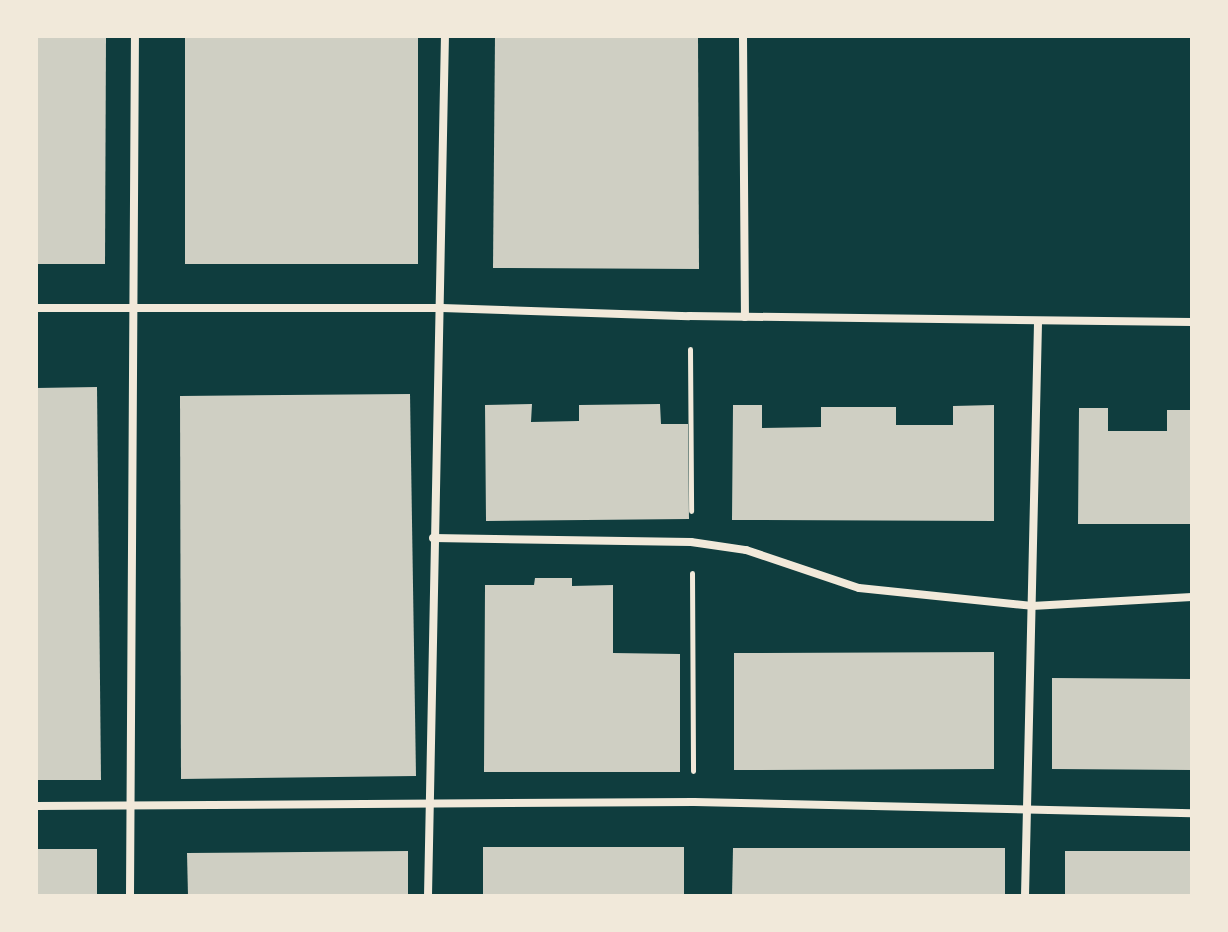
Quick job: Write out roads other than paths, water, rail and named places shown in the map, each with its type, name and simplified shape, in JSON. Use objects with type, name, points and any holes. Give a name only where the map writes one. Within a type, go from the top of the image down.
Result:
[{"type":"street","points":[[130,896],[136,308],[135,36]]},
{"type":"street","points":[[428,896],[426,804],[442,308],[445,36]]},
{"type":"street","points":[[743,36],[745,317]]},
{"type":"street","points":[[36,308],[442,308],[745,317],[1192,322]]},
{"type":"street","points":[[1025,896],[1038,322]]},
{"type":"street","points":[[433,538],[691,542],[746,550],[859,588],[1032,606],[1192,597]]},
{"type":"street","points":[[36,806],[130,803],[694,802],[1026,813],[1192,813]]}]
